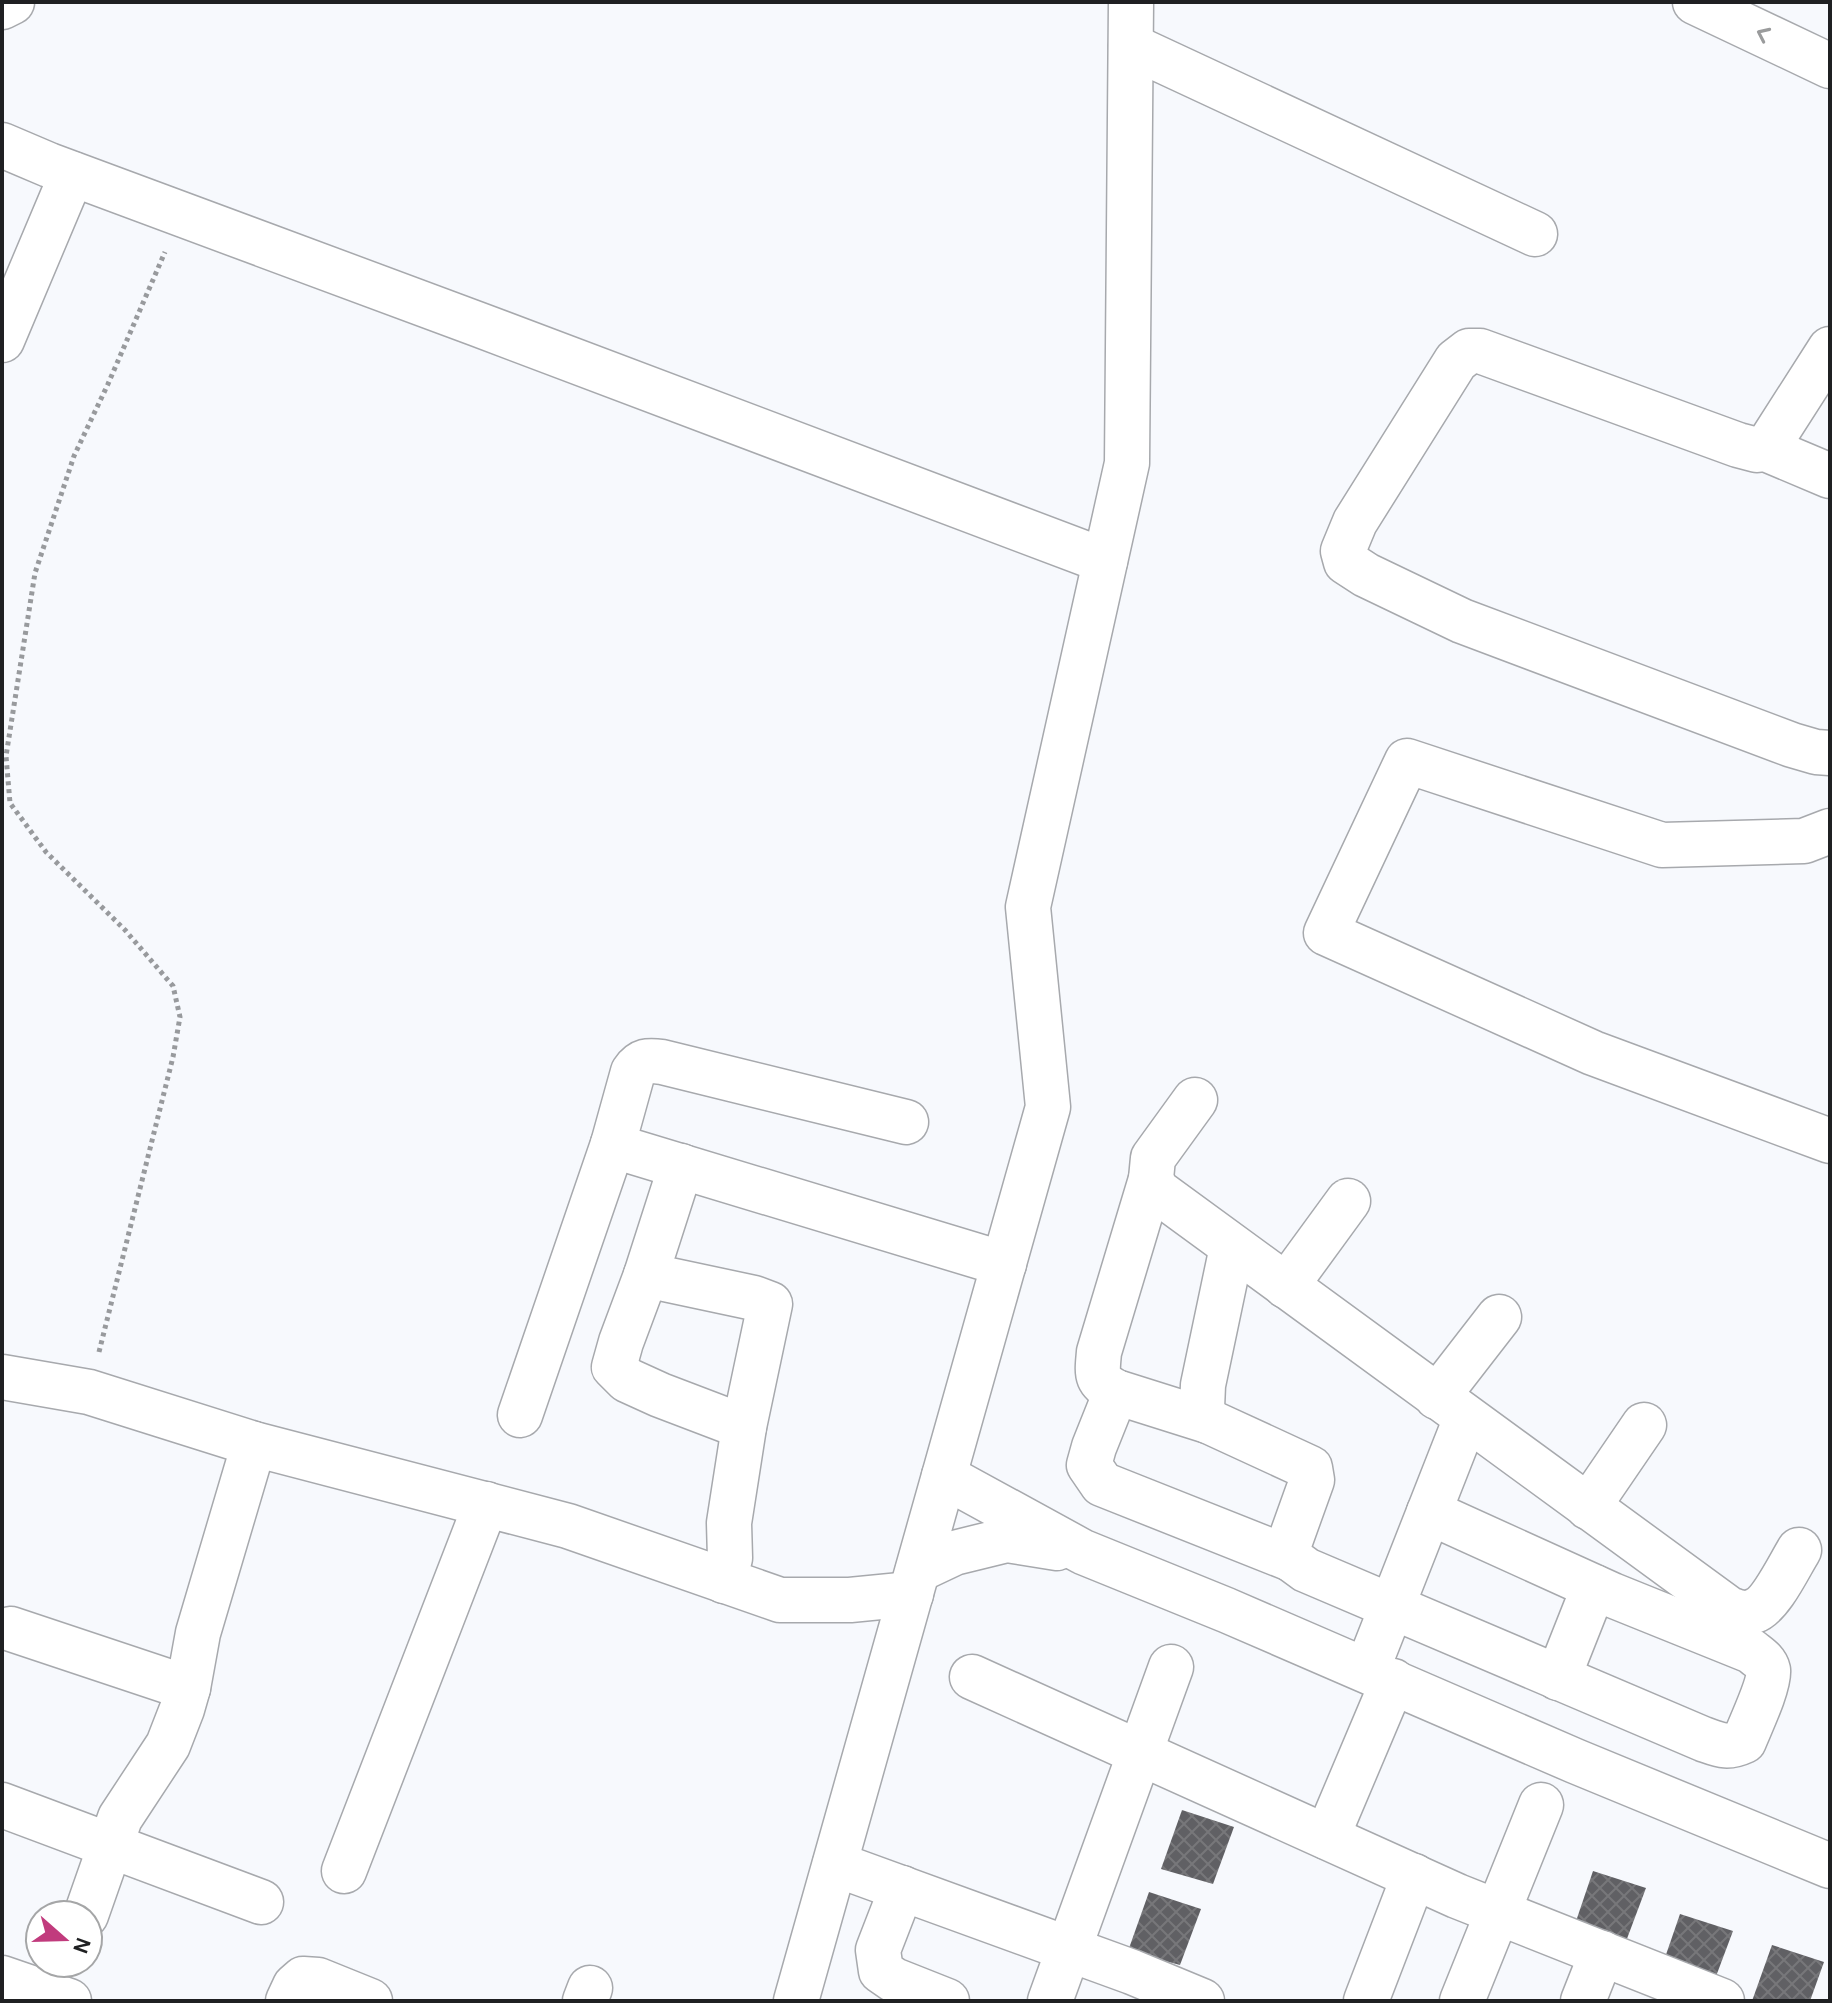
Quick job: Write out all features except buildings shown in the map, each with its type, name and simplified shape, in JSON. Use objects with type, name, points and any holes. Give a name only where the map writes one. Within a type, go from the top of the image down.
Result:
[{"type":"street","points":[[2,7],[12,2]]},
{"type":"street","points":[[796,2001],[1048,1107],[1028,907],[1127,463],[1131,2]]},
{"type":"street","points":[[1695,2],[1830,66]]},
{"type":"street","points":[[1131,46],[1535,234]]},
{"type":"street","points":[[2,145],[72,174],[1105,561]]},
{"type":"street","points":[[2,340],[72,174]]},
{"type":"street","points":[[1766,449],[1830,349]]},
{"type":"street","points":[[1830,476],[1766,449],[1738,445],[1480,351],[1469,351],[1456,361],[1355,522],[1343,551],[1346,562],[1366,575],[1462,621],[1792,745],[1830,753]]},
{"type":"street","points":[[1830,831],[1804,841],[1662,845],[1407,761],[1326,933],[1593,1053],[1830,1141]]},
{"type":"street","points":[[520,1415],[613,1144],[633,1072],[639,1064],[647,1060],[677,1066],[906,1122]]},
{"type":"street","points":[[1195,1100],[1153,1158],[1151,1179],[1099,1352],[1097,1372],[1103,1385],[1116,1392],[1208,1421],[1310,1468],[1312,1480],[1288,1547],[1291,1559]]},
{"type":"street","points":[[613,1144],[1004,1264]]},
{"type":"street","points":[[681,1166],[614,1367],[627,1380],[744,1427]]},
{"type":"street","points":[[1116,1392],[1089,1465],[1102,1484],[1291,1559],[1306,1570],[1703,1739],[1721,1746],[1733,1746],[1744,1741],[1767,1680],[1768,1668],[1743,1613],[1729,1609],[1232,1247],[1157,1191],[1151,1179]]},
{"type":"street","points":[[1286,1286],[1348,1201]]},
{"type":"street","points":[[1208,1421],[1202,1408],[1203,1385],[1232,1247]]},
{"type":"street","points":[[646,1275],[770,1304],[744,1427],[729,1523],[730,1558],[724,1581]]},
{"type":"street","points":[[1327,1837],[1380,1676],[1392,1606],[1429,1512],[1452,1408],[1499,1317]]},
{"type":"street","points":[[2,1377],[89,1392],[254,1444],[568,1526],[780,1600],[850,1600],[914,1582],[954,1553],[1007,1540],[1083,1552]]},
{"type":"street","points":[[1588,1507],[1644,1425]]},
{"type":"street","points":[[92,1899],[120,1818],[168,1745],[188,1688],[198,1633],[254,1444]]},
{"type":"street","points":[[944,1476],[1083,1552],[1830,1866]]},
{"type":"street","points":[[344,1871],[486,1504]]},
{"type":"street","points":[[1429,1512],[1594,1587],[1750,1629]]},
{"type":"street","points":[[1750,1629],[1799,1550]]},
{"type":"street","points":[[1558,1678],[1594,1587]]},
{"type":"street","points":[[11,1629],[188,1688]]},
{"type":"street","points":[[1050,2001],[1171,1667]]},
{"type":"street","points":[[972,1677],[1414,1876],[1722,2001]]},
{"type":"street","points":[[2,1805],[261,1902]]},
{"type":"street","points":[[1462,2001],[1541,1805]]},
{"type":"street","points":[[835,1864],[1132,1972],[1202,2001]]},
{"type":"street","points":[[1366,2001],[1414,1876]]},
{"type":"street","points":[[902,1888],[878,1950],[881,1971],[894,1980],[947,2001]]},
{"type":"street","points":[[1583,2001],[1602,1953]]},
{"type":"street","points":[[2,1978],[63,1990]]},
{"type":"street","points":[[288,2001],[295,1986],[303,1979],[318,1980],[370,2001]]},
{"type":"path","points":[[89,1392],[173,1057],[180,1017],[173,986],[125,930],[46,852],[10,803],[6,756],[35,573],[74,456],[182,214]]}]
